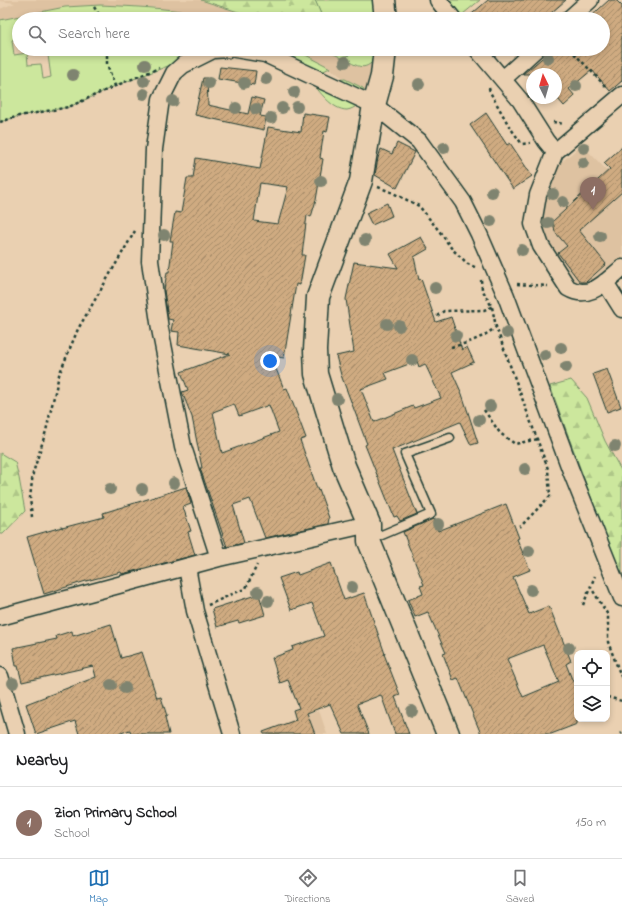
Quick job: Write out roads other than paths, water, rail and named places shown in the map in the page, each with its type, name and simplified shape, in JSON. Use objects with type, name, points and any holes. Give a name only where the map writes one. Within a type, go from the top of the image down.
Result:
[{"type":"street","points":[[384,0],[385,12]]},
{"type":"street","points":[[438,0],[447,12]]},
{"type":"street","points":[[577,12],[590,0]]},
{"type":"street","points":[[201,56],[183,65],[174,73],[161,99],[154,149],[150,261],[160,329],[183,447],[219,558]]},
{"type":"street","points":[[269,56],[374,104],[419,141],[463,202],[486,268],[506,296],[571,471],[622,598]]},
{"type":"street","points":[[384,56],[382,76],[374,104],[361,181],[318,297],[315,350],[316,374],[344,466],[448,734]]},
{"type":"street","points":[[483,56],[520,100],[551,147]]},
{"type":"street","points":[[503,79],[528,56]]},
{"type":"street","points":[[620,97],[551,147],[532,224],[541,246],[568,288],[575,292],[582,293],[595,289],[622,268]]},
{"type":"street","points":[[605,282],[622,309]]},
{"type":"street","points":[[0,617],[264,547],[369,532]]},
{"type":"street","points":[[187,567],[195,611],[232,734]]},
{"type":"street","points":[[0,676],[17,734]]},
{"type":"lane","points":[[369,532],[431,514],[405,454],[450,438]]},
{"type":"place","name":"Zion Primary School","points":[[593,210]]}]
